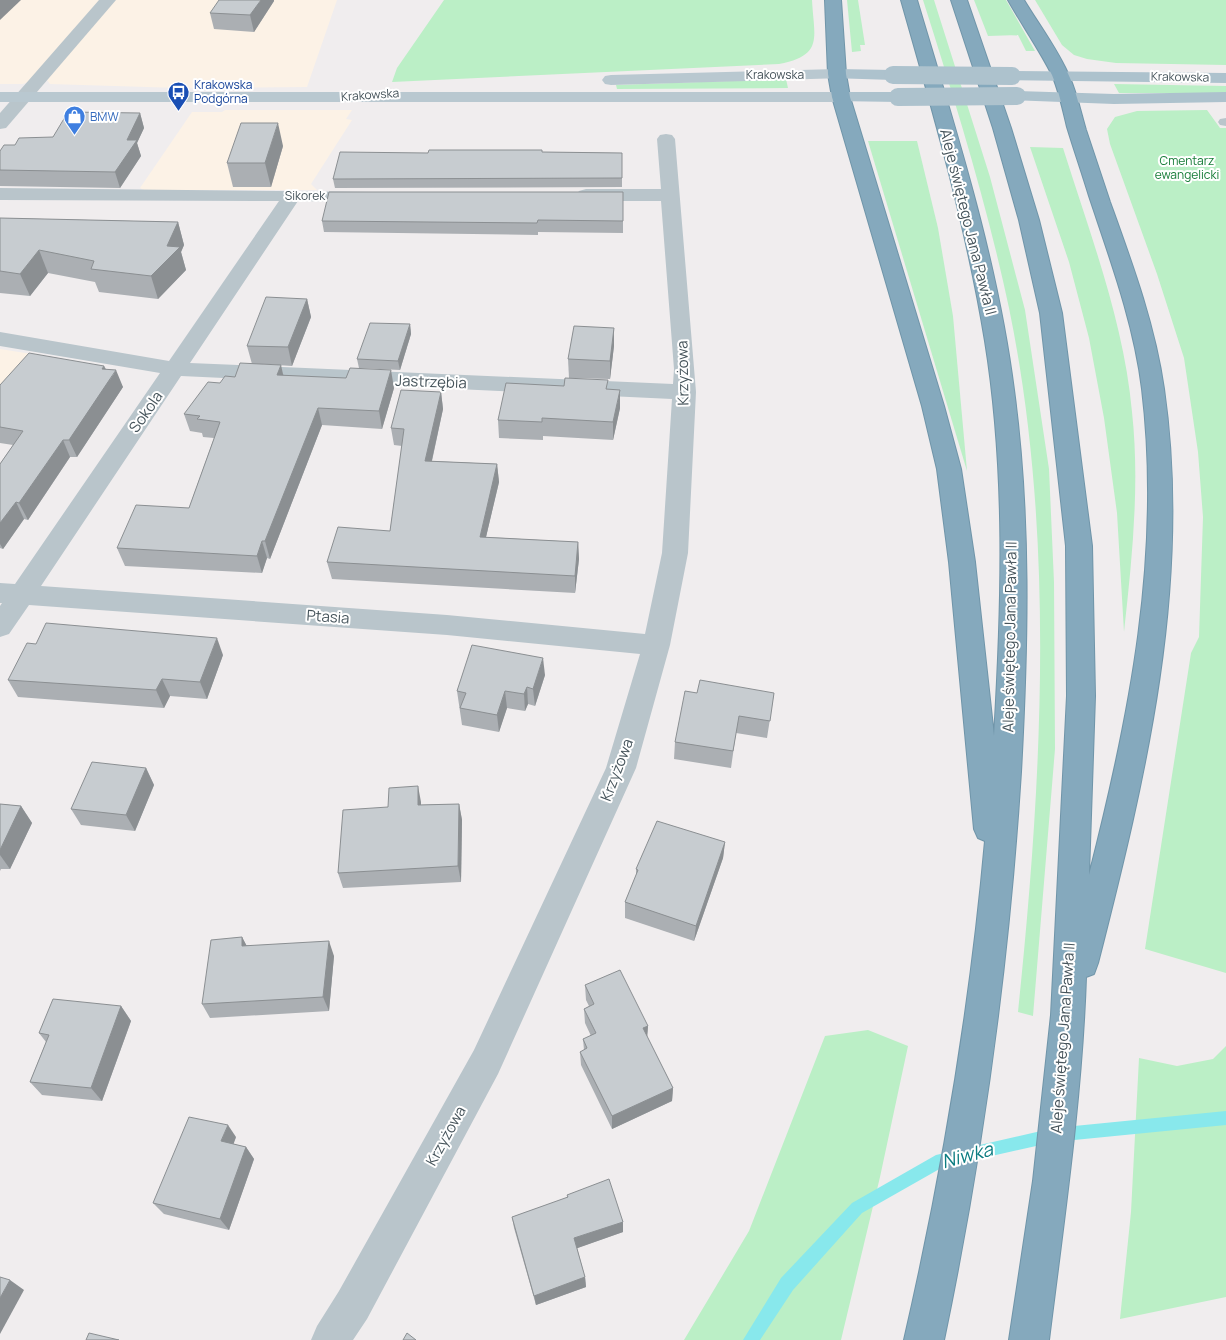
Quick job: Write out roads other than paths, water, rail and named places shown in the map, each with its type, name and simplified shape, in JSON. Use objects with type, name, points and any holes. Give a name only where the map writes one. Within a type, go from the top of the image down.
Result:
[{"type":"highway","points":[[833,0],[839,85],[933,406],[949,469],[962,562],[996,906]]},
{"type":"highway","name":"Aleje świętego Jana Pawła II","points":[[909,0],[974,229],[990,308],[1003,392],[1012,518],[1013,680],[996,906],[980,1037],[939,1277],[924,1340]]},
{"type":"highway","name":"Aleje świętego Jana Pawła II","points":[[959,0],[1002,128],[1029,220],[1051,313],[1079,546],[1082,696],[1068,1015],[1052,1181],[1029,1340]]},
{"type":"highway","points":[[1016,0],[1065,87],[1142,331],[1153,387],[1158,431],[1161,498],[1160,568],[1148,679],[1123,804],[1068,1015]]},
{"type":"main road","name":"Krakowska","points":[[0,97],[324,98],[839,85],[893,75],[1012,76],[1065,87],[1226,97]]},
{"type":"main road","name":"Krakowska","points":[[839,85],[898,97],[1017,96],[1065,87],[1226,78]]},
{"type":"street","points":[[0,124],[108,0]]},
{"type":"street","name":"Krzyżowa","points":[[331,1340],[353,1305],[486,1062],[621,768],[656,645],[675,552],[685,392],[685,369],[666,140]]},
{"type":"street","name":"Sikorek","points":[[0,194],[389,196]]},
{"type":"street","points":[[568,195],[671,195]]},
{"type":"street","name":"Sokola","points":[[0,627],[10,594],[176,369],[292,196]]},
{"type":"street","name":"Jastrzębia","points":[[0,338],[176,369],[685,392]]},
{"type":"street","name":"Ptasia","points":[[10,594],[447,625],[656,645]]},
{"type":"waterway","name":"Niwka","points":[[751,1340],[787,1284],[857,1208],[941,1160],[1054,1135],[1226,1118]]},
{"type":"place","name":"Krakowska Podgórna","points":[[178,111]]},
{"type":"place","name":"BMW","points":[[74,136]]},
{"type":"park label","name":"Cmentarz ewangelicki","points":[[1187,168]]}]
